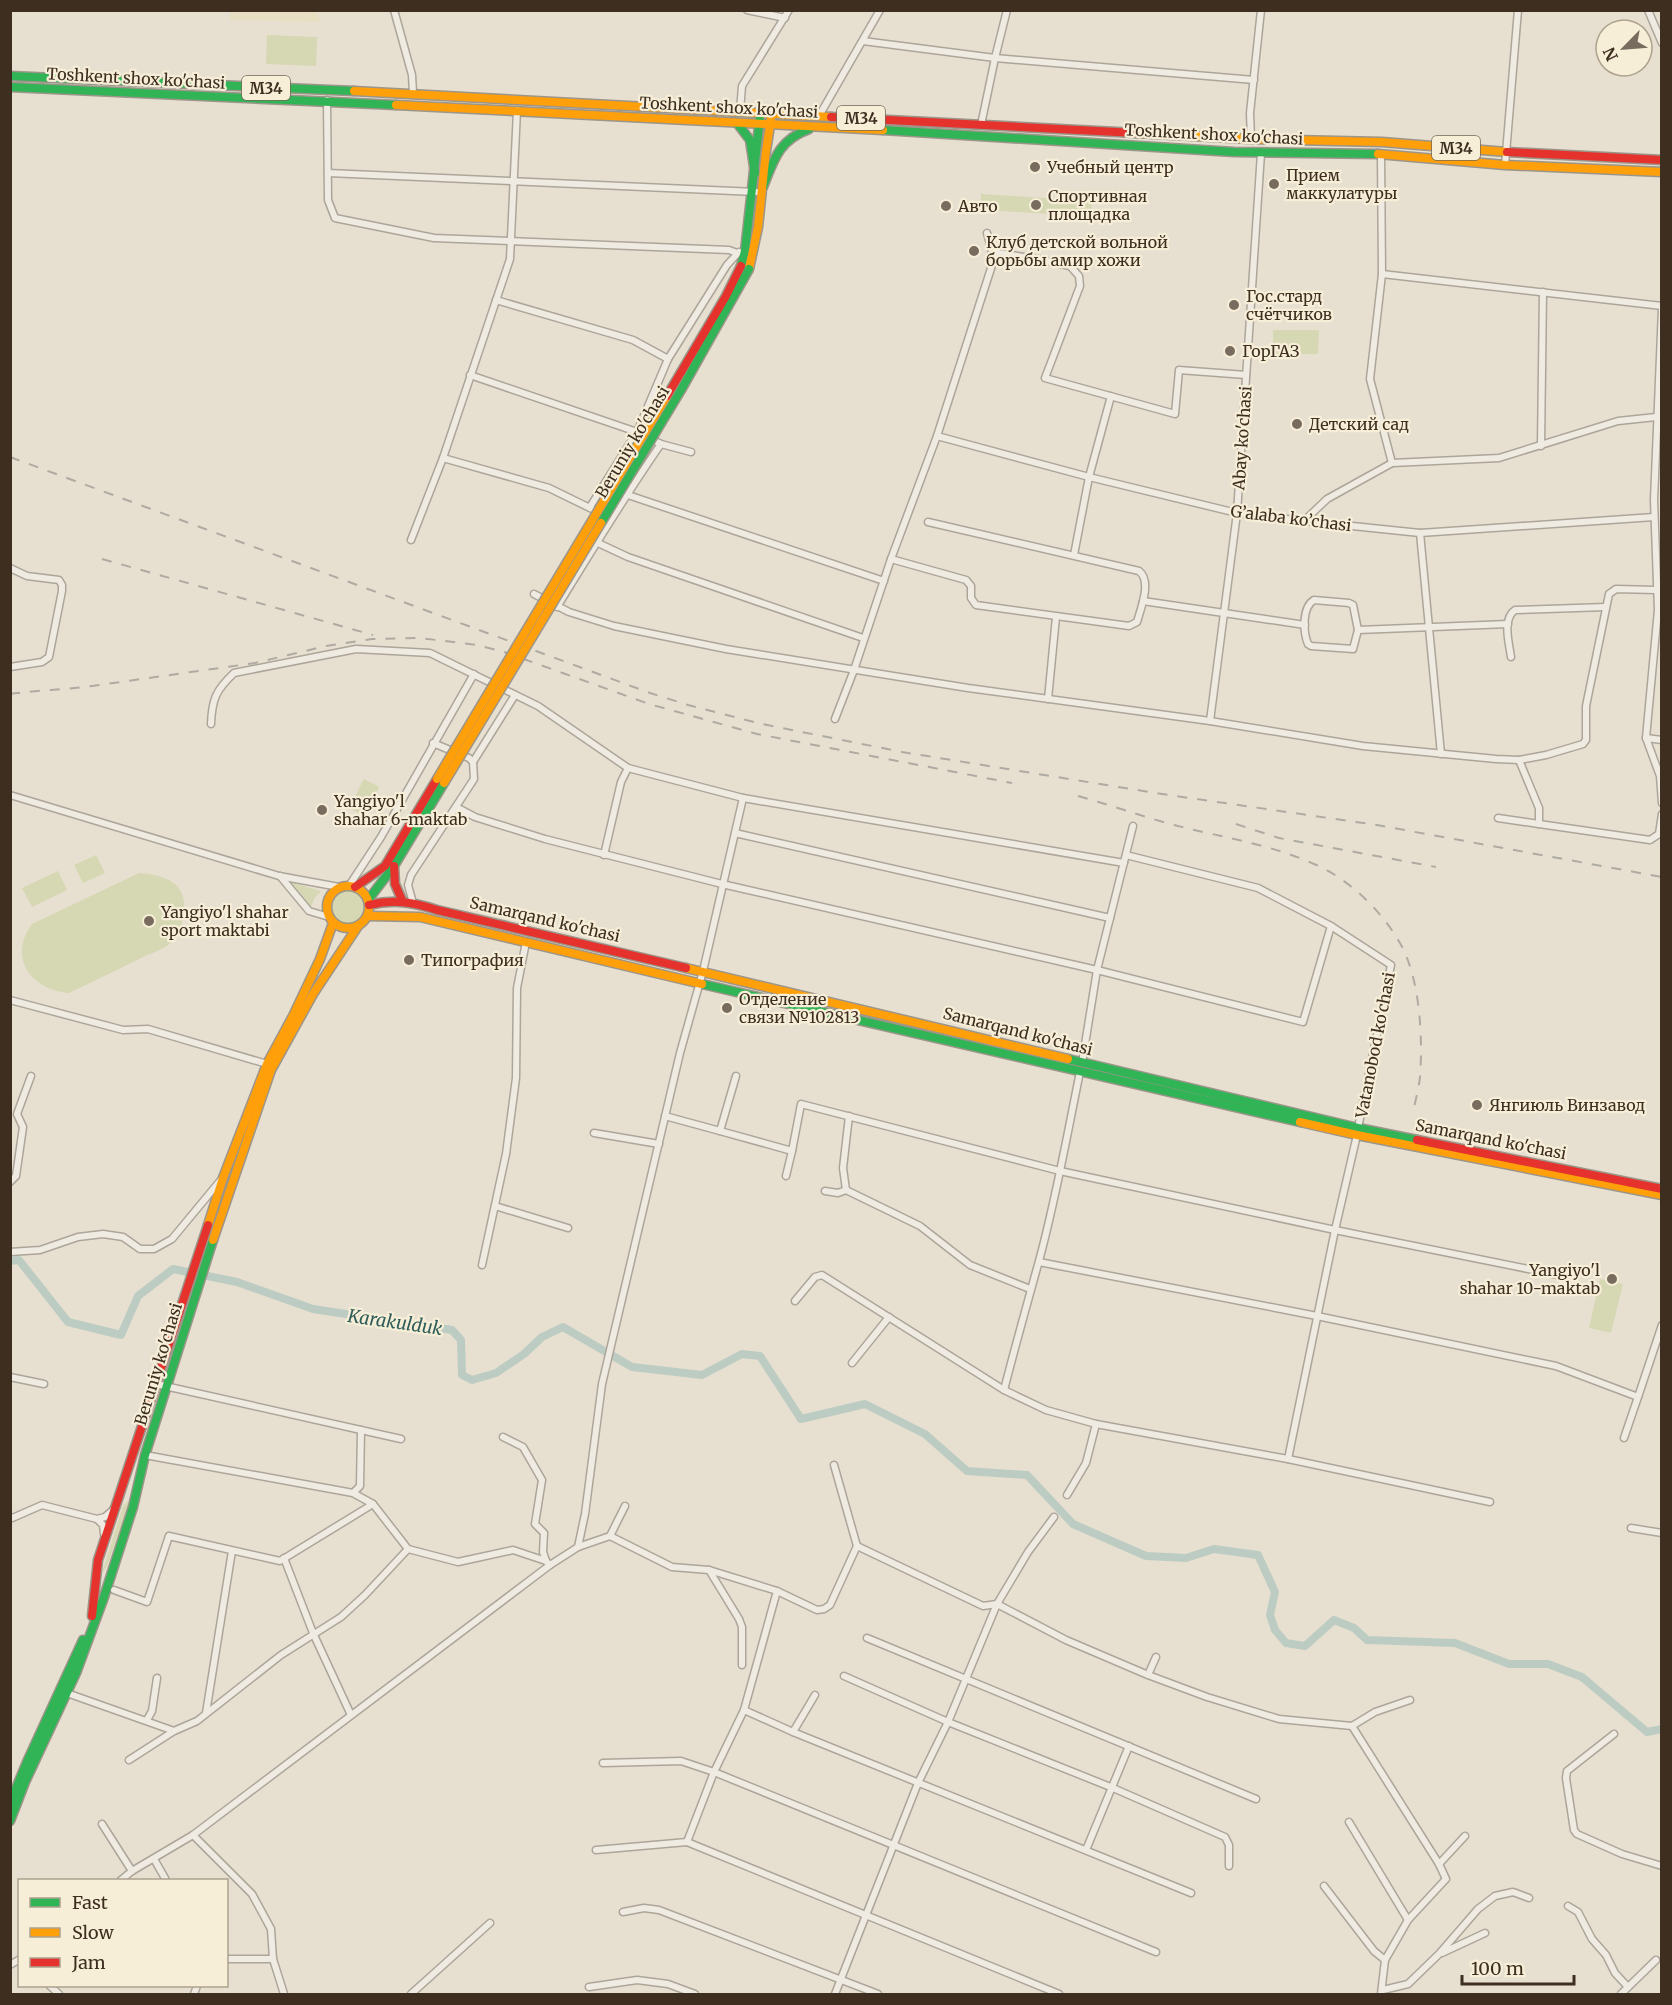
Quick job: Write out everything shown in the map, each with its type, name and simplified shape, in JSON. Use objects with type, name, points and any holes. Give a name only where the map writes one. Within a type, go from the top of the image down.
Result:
[{"type":"main road","name":"Toshkent shox ko'chasi","points":[[10,76],[413,93],[981,125]]},
{"type":"main road","name":"Toshkent shox ko'chasi","points":[[10,87],[517,110],[759,125],[945,133],[1251,153],[1381,154],[1505,165],[1662,172]]},
{"type":"main road","name":"Beruniy ko'chasi","points":[[369,903],[394,866],[441,781],[745,267],[760,113]]},
{"type":"main road","name":"Beruniy ko'chasi","points":[[746,252],[763,190],[765,155],[772,114]]},
{"type":"main road","points":[[737,123],[744,129],[750,141],[754,173]]},
{"type":"main road","points":[[945,133],[947,123]]},
{"type":"main road","name":"M34","points":[[981,125],[1251,139]]},
{"type":"main road","points":[[763,190],[772,161],[783,144],[794,135],[814,127]]},
{"type":"main road","name":"Toshkent shox ko'chasi","points":[[1251,139],[1382,142],[1506,152],[1662,160]]},
{"type":"main road","points":[[1251,139],[1251,153]]},
{"type":"main road","points":[[1261,153],[1263,140]]},
{"type":"main road","name":"Beruniy ko'chasi","points":[[10,1803],[18,1780],[64,1692],[94,1609],[96,1573],[105,1536],[156,1384],[190,1295],[267,1064],[320,959],[331,920],[327,903],[329,897],[339,887],[352,886],[385,866],[441,781]]},
{"type":"main road","points":[[394,866],[394,884],[402,900]]},
{"type":"main road","points":[[352,886],[361,890],[369,903],[368,916]]},
{"type":"main road","name":"Samarqand ko'chasi","points":[[369,903],[402,900],[921,1023],[1081,1068]]},
{"type":"main road","name":"Beruniy ko'chasi","points":[[228,1180],[272,1070],[313,994],[358,926],[368,916]]},
{"type":"main road","name":"Samarqand ko'chasi","points":[[368,916],[420,917],[917,1035],[1081,1068],[1358,1132],[1662,1195]]},
{"type":"main road","points":[[331,920],[345,928],[358,926]]},
{"type":"main road","name":"Samarqand ko'chasi","points":[[1358,1132],[1662,1189]]},
{"type":"main road","name":"Beruniy ko'chasi","points":[[10,1821],[104,1597],[133,1507],[145,1455],[166,1387],[190,1295]]},
{"type":"main road","points":[[117,1500],[123,1495],[128,1495],[133,1507]]},
{"type":"main road","points":[[96,1573],[101,1584],[109,1581]]},
{"type":"street","points":[[394,10],[412,75],[413,93]]},
{"type":"street","points":[[747,10],[785,18]]},
{"type":"street","points":[[740,111],[742,86],[789,10]]},
{"type":"street","points":[[819,116],[880,10]]},
{"type":"street","points":[[981,125],[1007,10]]},
{"type":"street","points":[[1251,139],[1250,113],[1261,10]]},
{"type":"street","points":[[1505,165],[1518,10]]},
{"type":"street","points":[[1648,10],[1662,43]]},
{"type":"street","points":[[863,41],[995,58],[1254,80]]},
{"type":"street","points":[[327,100],[328,200],[335,218],[434,238],[746,252]]},
{"type":"street","points":[[411,540],[442,458],[510,259],[517,110]]},
{"type":"street","name":"Abay ko'chasi","points":[[1210,721],[1237,513],[1261,153]]},
{"type":"street","points":[[1381,154],[1382,274],[1370,379],[1392,463]]},
{"type":"street","points":[[328,173],[752,192],[763,190]]},
{"type":"street","points":[[835,718],[937,436],[994,259],[987,233]]},
{"type":"street","points":[[590,507],[637,432],[668,359],[728,265],[746,252]]},
{"type":"street","points":[[992,252],[1070,266],[1079,276],[1080,286],[1045,378],[1175,414],[1179,370],[1246,375]]},
{"type":"street","points":[[1382,274],[1662,308],[1656,417],[1658,426],[1654,518],[1656,590],[1660,610],[1646,738],[1660,776],[1662,803]]},
{"type":"street","points":[[1541,446],[1543,292]]},
{"type":"street","points":[[496,300],[633,340],[668,359]]},
{"type":"street","points":[[470,375],[637,432],[661,444],[691,452]]},
{"type":"street","points":[[1074,555],[1089,477],[1111,396]]},
{"type":"street","points":[[1304,520],[1327,499],[1392,463],[1499,458],[1618,422],[1656,417]]},
{"type":"street","name":"G’alaba ko’chasi","points":[[937,436],[1089,477],[1237,513],[1420,533],[1654,518]]},
{"type":"street","points":[[557,607],[598,543],[625,494],[661,444]]},
{"type":"street","points":[[442,458],[549,488],[610,519]]},
{"type":"street","points":[[625,494],[884,581]]},
{"type":"street","points":[[891,559],[966,580],[971,586],[971,598],[976,605],[1129,626],[1137,622],[1143,601],[1145,579],[1139,571],[928,522]]},
{"type":"street","points":[[1420,533],[1441,754]]},
{"type":"street","points":[[598,543],[628,557],[863,638]]},
{"type":"street","points":[[10,568],[27,576],[58,580],[62,585],[49,657],[42,662],[10,667]]},
{"type":"street","points":[[534,594],[557,607],[614,626],[726,649],[1363,746],[1519,760],[1583,744],[1586,740],[1586,706],[1609,594],[1616,589],[1656,590]]},
{"type":"street","points":[[1314,600],[1349,603],[1355,609],[1358,630],[1353,649],[1311,646],[1306,638],[1307,607],[1314,600]]},
{"type":"street","points":[[1143,601],[1305,625]]},
{"type":"street","points":[[1511,657],[1508,624],[1510,615],[1515,610],[1606,607]]},
{"type":"street","points":[[1048,699],[1056,617]]},
{"type":"street","points":[[1358,630],[1508,624]]},
{"type":"street","name":"Vatanobod ko'chasi","points":[[211,724],[212,709],[220,687],[234,673],[356,649],[430,653],[538,706],[628,768],[743,798],[1125,859],[1258,888],[1331,926],[1391,965],[1288,1460]]},
{"type":"street","points":[[352,886],[474,674]]},
{"type":"street","points":[[413,903],[408,885],[411,875],[474,779],[473,762],[515,695]]},
{"type":"street","points":[[1646,738],[1662,740]]},
{"type":"street","points":[[433,743],[469,758],[473,762]]},
{"type":"street","points":[[1519,760],[1539,808],[1539,824]]},
{"type":"street","points":[[604,855],[621,782],[628,768]]},
{"type":"street","points":[[10,795],[279,876],[339,887]]},
{"type":"street","points":[[578,1547],[585,1514],[602,1384],[743,798]]},
{"type":"street","points":[[456,807],[475,817],[545,840],[604,855],[1097,970],[1303,1022],[1331,926]]},
{"type":"street","points":[[1498,818],[1650,840],[1660,835],[1662,814]]},
{"type":"street","points":[[1004,1390],[1039,1262],[1060,1171],[1081,1068],[1097,970],[1133,826]]},
{"type":"street","points":[[735,833],[1110,918]]},
{"type":"street","points":[[279,876],[309,911],[331,920]]},
{"type":"street","points":[[482,1265],[506,1154],[516,1078],[518,988],[526,942]]},
{"type":"street","points":[[10,1000],[123,1030],[148,1029],[267,1064]]},
{"type":"street","points":[[10,1182],[16,1176],[23,1128],[14,1113],[31,1076]]},
{"type":"street","points":[[720,1131],[736,1076]]},
{"type":"street","points":[[786,1176],[801,1104],[1060,1171],[1558,1275]]},
{"type":"street","points":[[665,1116],[792,1151]]},
{"type":"street","points":[[846,1190],[843,1168],[849,1116]]},
{"type":"street","points":[[594,1133],[658,1144]]},
{"type":"street","points":[[10,1252],[40,1251],[78,1237],[103,1234],[123,1237],[141,1249],[154,1249],[172,1239],[228,1180]]},
{"type":"street","points":[[825,1191],[838,1193],[846,1190],[920,1227],[970,1266],[1030,1289]]},
{"type":"street","points":[[495,1206],[568,1228]]},
{"type":"street","points":[[1039,1262],[1317,1316],[1556,1366],[1638,1397]]},
{"type":"street","points":[[795,1301],[815,1277],[822,1275],[1004,1390],[1046,1410],[1096,1424],[1288,1460],[1490,1502]]},
{"type":"street","points":[[852,1363],[889,1317]]},
{"type":"street","points":[[1624,1438],[1662,1325]]},
{"type":"street","points":[[10,1377],[44,1384]]},
{"type":"street","points":[[156,1384],[401,1439]]},
{"type":"street","points":[[1067,1495],[1086,1463],[1096,1424]]},
{"type":"street","points":[[353,1493],[360,1486],[361,1430]]},
{"type":"street","points":[[503,1437],[523,1447],[542,1480],[535,1524],[544,1533],[543,1552],[548,1563]]},
{"type":"street","points":[[145,1455],[353,1493],[372,1504],[408,1549],[458,1562],[513,1550],[548,1563]]},
{"type":"street","points":[[610,1536],[672,1567],[709,1570],[777,1591],[817,1610],[824,1609],[830,1605],[857,1546],[834,1465]]},
{"type":"street","points":[[109,1581],[114,1590],[147,1602],[169,1536],[280,1561],[372,1504]]},
{"type":"street","points":[[10,1519],[42,1505],[96,1519],[103,1525],[105,1536]]},
{"type":"street","points":[[122,1879],[193,1835],[548,1563],[578,1547],[610,1536],[625,1506]]},
{"type":"street","points":[[96,1519],[114,1509]]},
{"type":"street","points":[[835,1995],[918,1783],[948,1722],[997,1604],[1028,1552],[1054,1517]]},
{"type":"street","points":[[1631,1527],[1662,1533]]},
{"type":"street","points":[[857,1546],[983,1606],[997,1604],[1066,1640],[1148,1675],[1207,1697],[1279,1719],[1352,1726],[1375,1712],[1410,1700]]},
{"type":"street","points":[[129,1760],[174,1731],[197,1721],[281,1655],[341,1617],[408,1549]]},
{"type":"street","points":[[206,1714],[232,1551]]},
{"type":"street","points":[[284,1558],[313,1633],[351,1715]]},
{"type":"street","points":[[709,1570],[742,1627],[742,1665]]},
{"type":"street","points":[[104,1597],[114,1590]]},
{"type":"street","points":[[687,1842],[714,1772],[744,1710],[777,1591]]},
{"type":"street","points":[[867,1638],[1256,1799]]},
{"type":"street","points":[[1148,1675],[1156,1657]]},
{"type":"street","points":[[844,1676],[948,1722],[1113,1788],[1225,1837],[1230,1845],[1229,1866]]},
{"type":"street","points":[[147,1720],[152,1711],[157,1678]]},
{"type":"street","points":[[64,1692],[174,1731]]},
{"type":"street","points":[[793,1732],[815,1695]]},
{"type":"street","points":[[744,1710],[1191,1893]]},
{"type":"street","points":[[1352,1726],[1439,1864],[1446,1879],[1444,1884],[1408,1920],[1385,1960],[1382,1992],[1408,1984],[1439,1954],[1478,1909],[1495,1896],[1514,1892],[1529,1898]]},
{"type":"street","points":[[1614,1734],[1567,1771],[1566,1778],[1574,1830],[1577,1834],[1622,1854],[1662,1866]]},
{"type":"street","points":[[1086,1850],[1129,1746]]},
{"type":"street","points":[[603,1763],[681,1761],[714,1772],[1156,1952]]},
{"type":"street","points":[[1349,1822],[1408,1920]]},
{"type":"street","points":[[102,1824],[132,1871]]},
{"type":"street","points":[[193,1835],[252,1894],[271,1929],[273,1959],[284,1995]]},
{"type":"street","points":[[1439,1864],[1465,1836]]},
{"type":"street","points":[[596,1850],[687,1842],[1059,1995]]},
{"type":"street","points":[[154,1859],[165,1879]]},
{"type":"street","points":[[1324,1886],[1374,1952],[1385,1960]]},
{"type":"street","points":[[1568,1906],[1578,1912],[1592,1939],[1606,1955],[1615,1973],[1628,1987]]},
{"type":"street","points":[[623,1912],[644,1908],[659,1910],[878,1995]]},
{"type":"street","points":[[411,1995],[490,1923]]},
{"type":"street","points":[[1439,1954],[1485,1933]]},
{"type":"street","points":[[228,1959],[273,1959]]},
{"type":"street","points":[[1621,1995],[1656,1960]]},
{"type":"street","points":[[589,1987],[637,1980],[668,1984],[695,1995]]},
{"type":"shaded area","points":[[316,10],[320,22],[230,20],[230,11]]},
{"type":"green space","points":[[267,35],[317,37],[316,66],[266,64]]},
{"type":"green space","name":"Спортивная площадка","points":[[981,194],[1092,201],[1091,216],[980,210]]},
{"type":"green space","points":[[1273,330],[1319,330],[1318,354],[1273,354]]},
{"type":"green space","points":[[364,779],[379,787],[364,816],[349,808]]},
{"type":"green space","points":[[96,855],[105,873],[83,883],[74,865]]},
{"type":"green space","points":[[58,871],[67,890],[32,907],[22,888]]},
{"type":"green space","points":[[139,873],[158,876],[170,881],[182,894],[184,914],[173,940],[161,949],[69,993],[56,991],[34,979],[23,960],[22,949],[32,924]]},
{"type":"green space","points":[[290,882],[321,891],[311,907]]},
{"type":"green space","points":[[348,891],[360,896],[365,908],[360,920],[348,925],[336,920],[331,908],[336,896]]},
{"type":"green space","points":[[1600,1279],[1623,1284],[1611,1333],[1589,1328]]},
{"type":"green space","points":[[128,1501],[128,1507],[107,1566],[102,1573],[123,1506]]},
{"type":"waterway","name":"Karakulduk","points":[[10,1261],[19,1260],[68,1322],[121,1335],[138,1296],[173,1269],[237,1282],[313,1309],[452,1330],[461,1340],[462,1375],[472,1380],[496,1373],[524,1354],[542,1337],[563,1327],[632,1367],[702,1375],[742,1354],[760,1356],[801,1419],[865,1404],[925,1434],[967,1471],[1027,1475],[1073,1524],[1146,1556],[1186,1558],[1214,1549],[1258,1555],[1275,1592],[1270,1615],[1275,1630],[1286,1643],[1305,1646],[1334,1620],[1354,1628],[1367,1640],[1455,1643],[1509,1664],[1548,1664],[1582,1677],[1647,1732],[1662,1729]]},
{"type":"railway","points":[[10,457],[650,693],[762,724],[902,752],[1162,794],[1377,825],[1662,877]]},
{"type":"railway","points":[[102,559],[373,635]]},
{"type":"railway","points":[[10,694],[82,687],[255,663],[326,646],[372,639],[420,638],[477,645],[504,652],[649,704],[757,734],[1012,783]]},
{"type":"railway","points":[[1078,796],[1174,825],[1262,846],[1297,857],[1340,878],[1374,907],[1400,943],[1407,957],[1416,990],[1421,1044],[1420,1077],[1414,1108]]},
{"type":"railway","points":[[1236,824],[1279,838],[1436,867]]},
{"type":"traffic: fast","points":[[10,76],[354,91]]},
{"type":"traffic: fast","points":[[10,87],[396,105]]},
{"type":"traffic: fast","points":[[741,266],[745,251],[760,117]]},
{"type":"traffic: fast","points":[[737,123],[750,140],[755,173]]},
{"type":"traffic: fast","points":[[763,187],[774,159],[784,145],[809,129]]},
{"type":"traffic: fast","points":[[883,130],[1234,152],[1378,154]]},
{"type":"traffic: fast","points":[[601,523],[681,390],[749,269]]},
{"type":"traffic: fast","points":[[368,900],[394,866],[444,783]]},
{"type":"traffic: fast","points":[[702,984],[1300,1122]]},
{"type":"traffic: fast","points":[[1068,1059],[1417,1140]]},
{"type":"traffic: fast","points":[[10,1821],[25,1782],[76,1673],[104,1597],[133,1507],[145,1455],[213,1240]]},
{"type":"traffic: fast","points":[[10,1803],[83,1640]]},
{"type":"traffic: slow","points":[[354,91],[831,117]]},
{"type":"traffic: slow","points":[[396,105],[883,130]]},
{"type":"traffic: slow","points":[[749,269],[758,227],[771,119]]},
{"type":"traffic: slow","points":[[1136,133],[1382,142],[1507,152]]},
{"type":"traffic: slow","points":[[1378,154],[1505,165],[1662,172]]},
{"type":"traffic: slow","points":[[437,779],[667,396]]},
{"type":"traffic: slow","points":[[444,783],[601,523]]},
{"type":"traffic: slow","points":[[348,886],[356,887],[363,892],[368,899],[369,907],[368,915],[363,922],[356,927],[348,928],[340,927],[333,922],[328,915],[327,907],[328,899],[333,892],[340,887],[348,886]]},
{"type":"traffic: slow","points":[[368,916],[420,917],[702,984]]},
{"type":"traffic: slow","points":[[208,1225],[223,1178],[267,1064],[320,959],[333,923]]},
{"type":"traffic: slow","points":[[213,1240],[271,1070],[313,994],[358,926]]},
{"type":"traffic: slow","points":[[686,968],[1068,1059]]},
{"type":"traffic: slow","points":[[1300,1122],[1662,1195]]},
{"type":"traffic: jam","points":[[831,117],[1136,133]]},
{"type":"traffic: jam","points":[[1507,152],[1662,160]]},
{"type":"traffic: jam","points":[[667,396],[726,296],[741,266]]},
{"type":"traffic: jam","points":[[355,887],[385,866],[437,779]]},
{"type":"traffic: jam","points":[[394,866],[395,884],[402,900]]},
{"type":"traffic: jam","points":[[369,905],[387,902],[412,903],[686,968]]},
{"type":"traffic: jam","points":[[1417,1140],[1662,1189]]},
{"type":"traffic: jam","points":[[92,1616],[98,1560],[208,1225]]},
{"type":"place","name":"Учебный центр","points":[[1035,167]]},
{"type":"place","name":"Прием маккулатуры","points":[[1274,184]]},
{"type":"place","name":"Спортивная площадка","points":[[1036,205]]},
{"type":"place","name":"Авто","points":[[946,206]]},
{"type":"place","name":"Клуб детской вольной борьбы амир хожи","points":[[974,251]]},
{"type":"place","name":"Гос.стард счётчиков","points":[[1234,305]]},
{"type":"place","name":"ГорГАЗ","points":[[1230,351]]},
{"type":"place","name":"Детский сад","points":[[1297,424]]},
{"type":"place","name":"Yangiyo'l shahar 6-maktab","points":[[322,810]]},
{"type":"place","name":"Yangiyo'l shahar sport maktabi","points":[[149,921]]},
{"type":"place","name":"Типография","points":[[409,960]]},
{"type":"place","name":"Отделение связи №102813","points":[[727,1008]]},
{"type":"place","name":"Янгиюль Винзавод","points":[[1477,1105]]},
{"type":"place","name":"Yangiyo'l shahar 10-maktab","points":[[1612,1279]]}]
